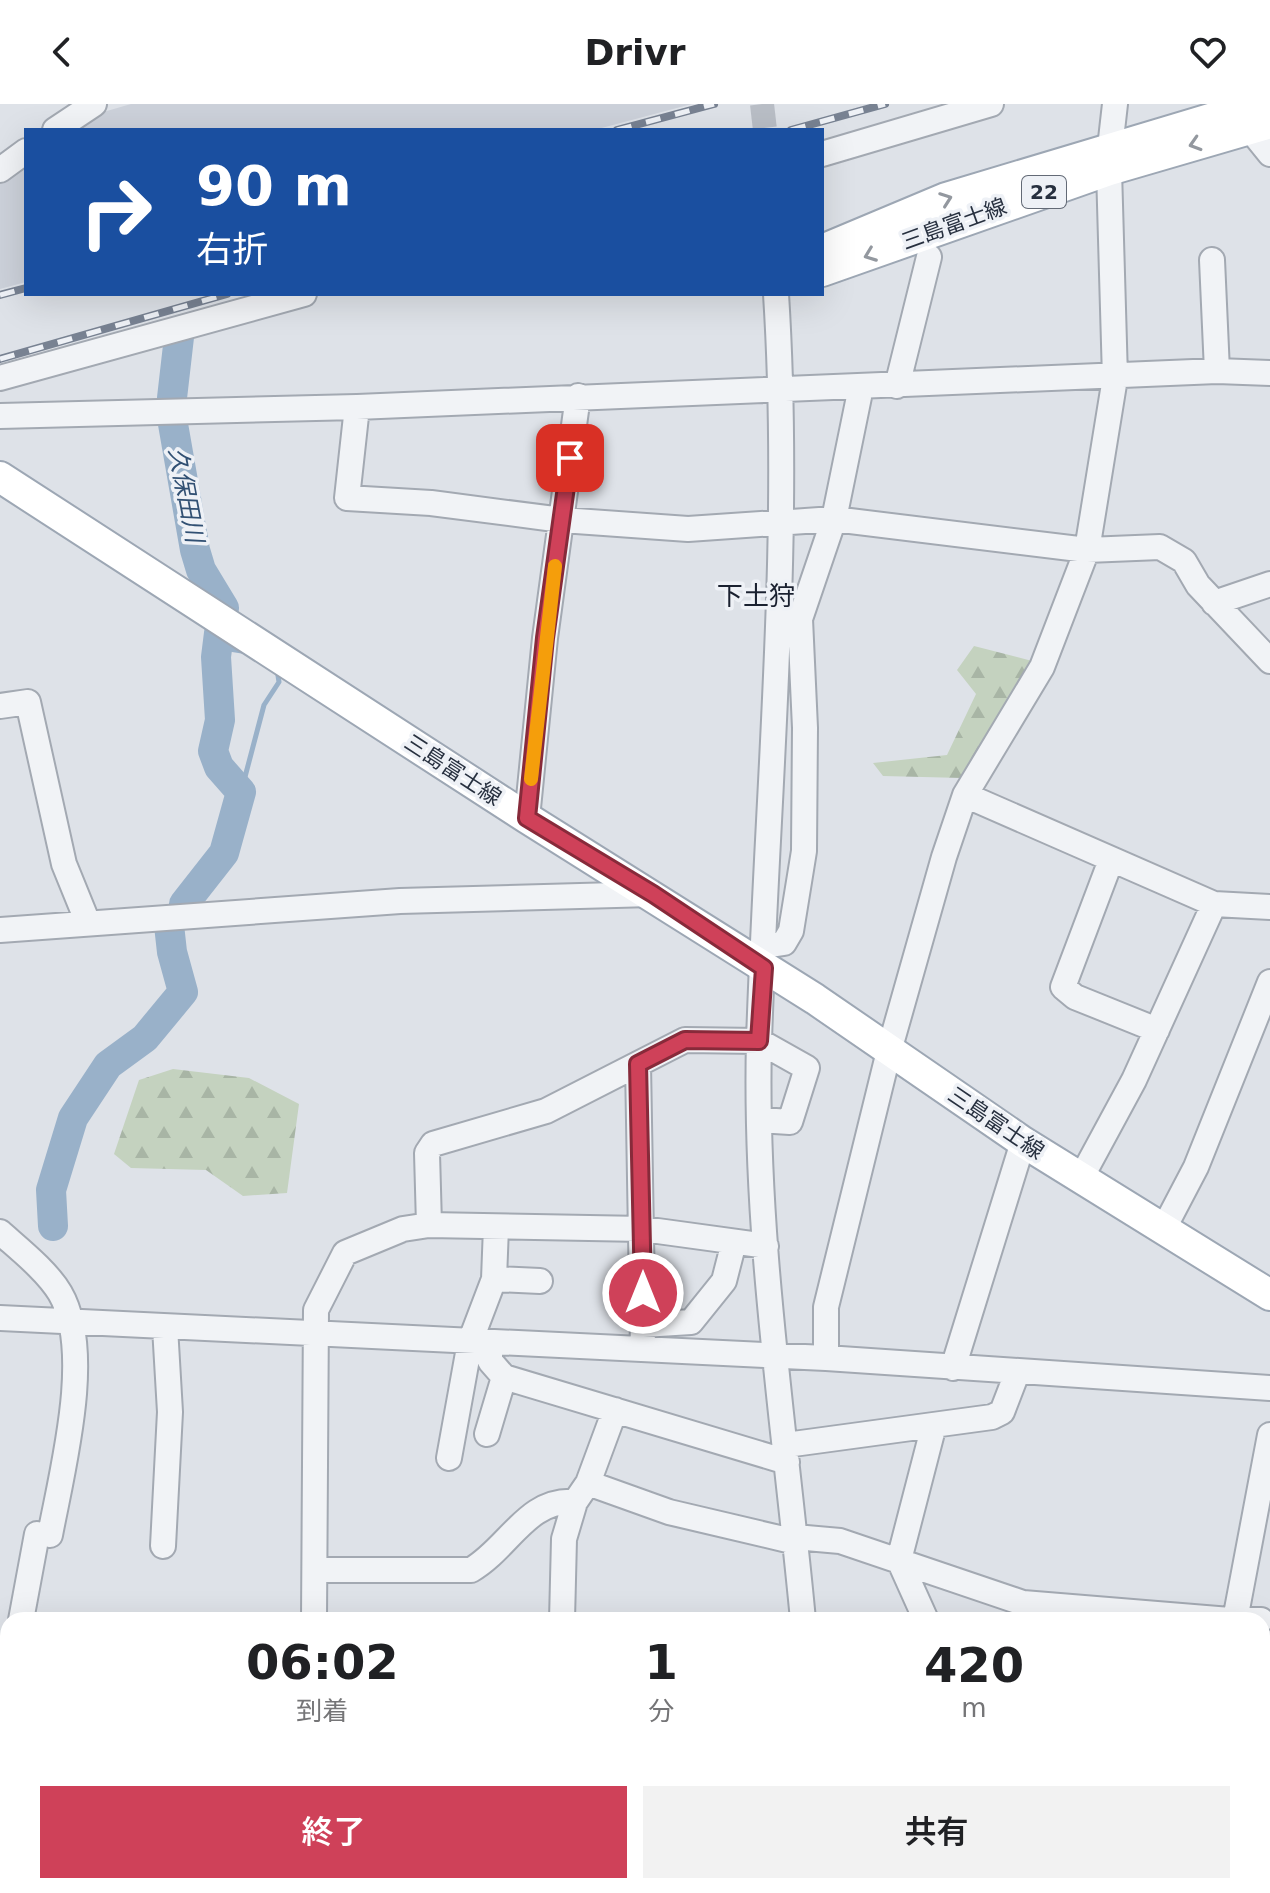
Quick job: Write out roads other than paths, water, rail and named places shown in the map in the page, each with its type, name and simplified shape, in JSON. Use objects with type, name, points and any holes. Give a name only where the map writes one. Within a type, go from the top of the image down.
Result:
[{"type":"main road","name":"三島富士線","points":[[824,249],[946,198],[1257,127]]},
{"type":"main road","name":"三島富士線","points":[[824,270],[1109,159]]},
{"type":"main road","name":"三島富士線","points":[[0,477],[527,818],[764,957],[815,999],[1023,1142],[1270,1295]]},
{"type":"street","points":[[58,128],[94,104]]},
{"type":"street","points":[[824,153],[991,104]]},
{"type":"street","points":[[826,1358],[826,1307],[889,1051],[965,795],[1042,667],[1087,550],[1115,378],[1109,159],[1115,104]]},
{"type":"street","points":[[0,170],[24,152]]},
{"type":"street","points":[[897,386],[929,257]]},
{"type":"street","points":[[1212,260],[1217,371]]},
{"type":"street","points":[[0,378],[297,296]]},
{"type":"street","points":[[776,296],[782,389],[782,521],[759,1041],[760,1120],[766,1246],[802,1612]]},
{"type":"street","points":[[0,416],[357,407],[578,396],[1115,378],[1217,371],[1270,373]]},
{"type":"street","points":[[764,957],[789,939],[794,917],[804,851],[805,728],[800,619],[834,519],[861,387]]},
{"type":"street","points":[[527,818],[545,638],[578,396]]},
{"type":"street","points":[[357,407],[347,498],[431,503],[562,520],[688,529],[834,519],[1087,550],[1160,547],[1184,561],[1198,585],[1270,661]]},
{"type":"street","points":[[1214,603],[1270,584]]},
{"type":"street","points":[[0,706],[28,702],[64,864],[88,923]]},
{"type":"street","points":[[965,795],[1214,904],[1270,907]]},
{"type":"street","points":[[1111,860],[1063,987],[1075,997],[1157,1030]]},
{"type":"street","points":[[0,930],[400,901],[653,894]]},
{"type":"street","points":[[1081,1178],[1157,1030],[1214,904]]},
{"type":"street","points":[[1163,1230],[1196,1167],[1270,982]]},
{"type":"street","points":[[429,1225],[427,1153],[433,1144],[546,1111],[685,1040],[759,1041],[808,1071],[790,1122],[760,1120]]},
{"type":"street","points":[[638,1064],[643,1337]]},
{"type":"street","points":[[953,1368],[1023,1142]]},
{"type":"street","points":[[314,1612],[316,1335],[319,1302],[345,1253],[403,1229],[429,1225],[643,1229],[766,1246]]},
{"type":"street","points":[[449,1458],[494,1279],[496,1227]]},
{"type":"street","points":[[0,1232],[59,1291],[73,1323],[73,1413],[23,1612]]},
{"type":"street","points":[[643,1337],[691,1322],[724,1281],[734,1242]]},
{"type":"street","points":[[494,1279],[540,1281]]},
{"type":"street","points":[[3,1321],[480,1342],[643,1337],[777,1357],[1270,1388]]},
{"type":"street","points":[[163,1546],[170,1412],[165,1327]]},
{"type":"street","points":[[480,1342],[490,1361],[504,1377],[615,1410],[786,1453],[992,1417],[1002,1412],[1017,1373]]},
{"type":"street","points":[[487,1434],[504,1377]]},
{"type":"street","points":[[562,1612],[564,1539],[615,1410]]},
{"type":"street","points":[[922,1612],[902,1574],[899,1560],[934,1425]]},
{"type":"street","points":[[1236,1612],[1270,1435]]},
{"type":"street","points":[[316,1570],[471,1570],[485,1562],[538,1508],[582,1492],[796,1540],[840,1541],[1023,1603],[1135,1612]]},
{"type":"waterway","name":"久保田川","points":[[172,398],[179,337]]},
{"type":"waterway","name":"久保田川","points":[[173,424],[195,550],[201,570],[224,608]]},
{"type":"waterway","name":"久保田川","points":[[184,904],[224,853],[241,792],[219,767],[213,751],[220,720],[216,657],[219,633]]},
{"type":"waterway","points":[[217,647],[248,652]]},
{"type":"waterway","points":[[241,792],[264,705],[279,682],[277,669]]},
{"type":"waterway","name":"久保田川","points":[[53,1226],[51,1190],[73,1118],[108,1065],[145,1038],[183,992],[172,952],[169,925]]},
{"type":"tunnel","points":[[762,104],[765,128]]},
{"type":"railway","points":[[624,128],[714,104]]},
{"type":"railway","points":[[798,128],[885,104]]},
{"type":"railway","points":[[0,295],[24,289]]},
{"type":"railway","points":[[0,359],[220,296]]},
{"type":"district","name":"下土狩","points":[[756,596]]}]
